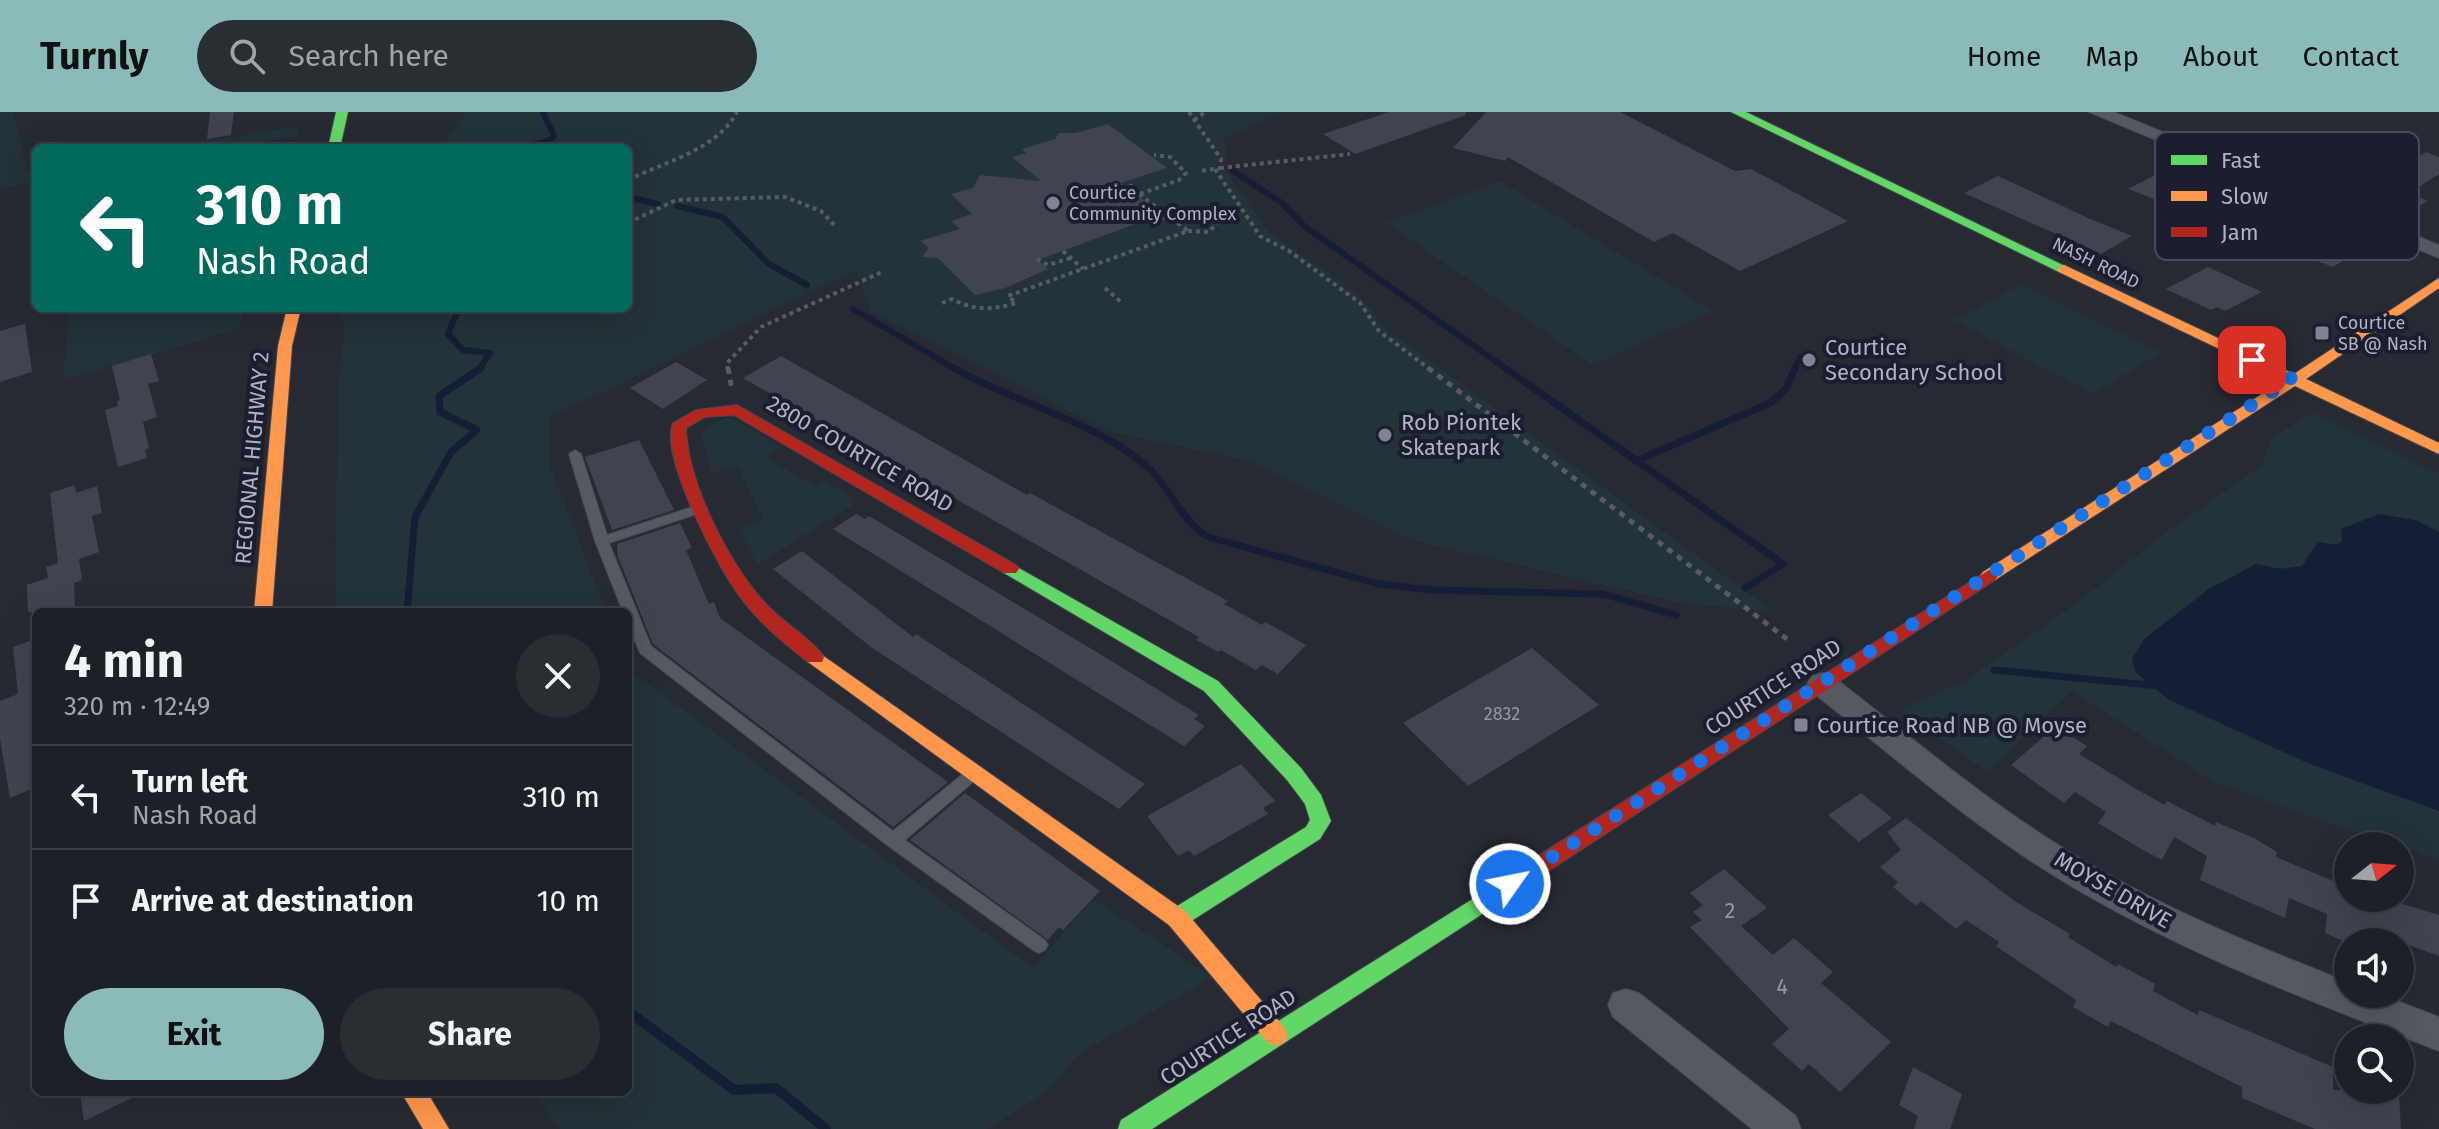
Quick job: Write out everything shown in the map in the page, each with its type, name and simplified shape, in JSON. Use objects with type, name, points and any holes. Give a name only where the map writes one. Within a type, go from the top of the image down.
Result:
[{"type":"street","points":[[335,144],[342,112]]},
{"type":"street","name":"NASH ROAD","points":[[1737,112],[2439,449]]},
{"type":"street","points":[[2108,113],[2155,133]]},
{"type":"street","points":[[2419,244],[2439,252]]},
{"type":"street","name":"COURTICE ROAD","points":[[1130,1129],[2439,282]]},
{"type":"street","name":"REGIONAL HIGHWAY 2","points":[[263,608],[285,346],[293,312]]},
{"type":"street","name":"2800 COURTICE ROAD","points":[[1177,918],[1313,833],[1321,821],[1314,801],[1294,774],[1211,686],[737,410],[701,413],[678,426],[676,438],[702,508],[745,592],[785,635],[1177,918],[1276,1035]]},
{"type":"street","name":"MOYSE DRIVE","points":[[1822,684],[2007,825],[2097,885],[2200,939],[2439,1034]]},
{"type":"street","points":[[1626,1005],[1782,1129]]},
{"type":"street","points":[[416,1096],[437,1129]]},
{"type":"lane","points":[[575,454],[602,541],[629,608]]},
{"type":"lane","points":[[602,541],[702,508]]},
{"type":"lane","points":[[632,616],[645,649],[893,840],[1039,945]]},
{"type":"lane","points":[[893,840],[975,773]]},
{"type":"path","points":[[632,178],[706,142],[735,120],[737,112]]},
{"type":"path","points":[[1189,112],[1221,159],[1217,168]]},
{"type":"path","points":[[1194,120],[1205,112]]},
{"type":"path","points":[[1201,171],[1350,154]]},
{"type":"path","points":[[1139,194],[1179,180],[1186,173],[1170,157],[1154,155]]},
{"type":"path","points":[[1217,168],[1260,236],[1289,251],[1360,303],[1379,331],[1787,639]]},
{"type":"path","points":[[1131,184],[1139,194],[1188,231]]},
{"type":"path","points":[[632,221],[676,200],[785,197],[821,211],[836,227]]},
{"type":"path","points":[[1139,222],[1169,217]]},
{"type":"path","points":[[942,303],[952,299],[977,310],[1000,308],[1016,303],[1008,296],[1188,231],[1200,229],[1209,232],[1217,223]]},
{"type":"path","points":[[1063,251],[1083,269]]},
{"type":"path","points":[[1037,259],[1048,265],[1071,258]]},
{"type":"path","points":[[737,410],[727,363],[751,336],[761,327],[807,303],[884,271]]},
{"type":"path","points":[[1105,288],[1121,302]]},
{"type":"shaded area","points":[[0,112],[13,112],[27,172],[32,171],[32,183],[0,188]]},
{"type":"shaded area","points":[[467,112],[1283,112],[1223,139],[1228,159],[1216,165],[1226,170],[1266,229],[1359,295],[1386,329],[1774,612],[1681,603],[1415,541],[1249,461],[1111,432],[871,312],[856,270],[549,418],[549,463],[604,608],[335,608],[338,385],[345,328],[339,312],[632,312],[632,144],[443,144]]},
{"type":"shaded area","points":[[299,126],[296,136],[251,144],[187,144]]},
{"type":"shaded area","points":[[1500,181],[1713,311],[1593,365],[1386,223]]},
{"type":"shaded area","points":[[2021,284],[2161,353],[2093,394],[1953,320]]},
{"type":"shaded area","points":[[70,312],[243,312],[239,329],[63,380]]},
{"type":"shaded area","points":[[2313,412],[2439,474],[2439,532],[2415,520],[2337,545],[2317,542],[2302,566],[2280,569],[2256,564],[2168,700],[2310,764],[2439,811],[2439,861],[2414,852],[2414,832],[2356,832],[2215,783],[2072,691],[1987,772],[1900,709],[1967,680],[2082,599],[2161,536],[2261,466],[2271,439]]},
{"type":"shaded area","points":[[730,417],[781,447],[766,457],[815,486],[824,480],[859,501],[757,565],[739,528],[763,519],[737,466],[712,474],[700,434],[715,421]]},
{"type":"shaded area","points":[[632,672],[1033,968],[1093,899],[1213,977],[1079,1054],[1049,1090],[988,1129],[560,1129],[536,1096],[632,1096]]},
{"type":"water","points":[[2379,514],[2415,520],[2439,532],[2439,811],[2310,764],[2168,699],[2136,673],[2132,659],[2144,639],[2209,589],[2256,564],[2280,569],[2302,566],[2318,542],[2337,545],[2342,541],[2341,529]]},
{"type":"building","points":[[210,112],[234,112],[231,135],[207,139]]},
{"type":"building","points":[[1389,112],[1466,112],[1466,115],[1355,154],[1323,134]]},
{"type":"building","points":[[1486,112],[1620,112],[1735,171],[1751,169],[1848,221],[1740,271],[1673,233],[1654,242],[1508,157],[1505,161],[1453,148]]},
{"type":"building","name":"Courtice Community Complex","points":[[1108,124],[1167,168],[1121,183],[1156,210],[1140,215],[1146,220],[1038,260],[1048,269],[1005,288],[975,295],[938,258],[922,257],[929,248],[920,241],[960,229],[951,221],[972,214],[951,194],[973,188],[980,175],[1041,181],[1012,157],[1026,153],[1022,149],[1055,139],[1059,133],[1076,133]]},
{"type":"building","points":[[2426,152],[2439,157],[2439,174],[2419,187],[2419,157]]},
{"type":"building","points":[[2155,175],[2155,199],[2128,189]]},
{"type":"building","points":[[1998,176],[2132,236],[2101,254],[1964,193]]},
{"type":"building","points":[[2419,197],[2428,201],[2419,206]]},
{"type":"building","points":[[2315,260],[2344,260],[2333,267]]},
{"type":"building","points":[[2208,267],[2262,292],[2225,311],[2217,307],[2211,310],[2166,289]]},
{"type":"building","points":[[25,324],[32,372],[0,382],[0,331]]},
{"type":"building","points":[[151,354],[159,381],[148,384],[157,417],[143,422],[149,448],[145,450],[147,458],[118,467],[105,410],[118,406],[117,401],[120,400],[112,366]]},
{"type":"building","points":[[781,356],[1027,495],[1030,493],[1228,601],[1224,604],[1262,625],[1265,622],[1306,645],[1278,674],[1262,665],[1256,670],[1196,640],[1199,637],[743,378]]},
{"type":"building","points":[[676,362],[707,380],[663,409],[630,388]]},
{"type":"building","points":[[639,440],[674,510],[612,530],[585,457]]},
{"type":"building","points":[[75,485],[76,493],[97,486],[102,513],[92,516],[99,552],[79,559],[82,580],[74,583],[75,608],[32,608],[32,612],[28,612],[27,585],[48,578],[46,567],[58,563],[50,493]]},
{"type":"building","points":[[856,514],[865,519],[869,516],[1100,654],[1199,715],[1194,719],[1205,726],[1184,746],[833,529]]},
{"type":"building","points":[[680,523],[692,548],[686,550],[709,604],[714,602],[720,618],[948,782],[893,827],[653,644],[618,557],[617,544]]},
{"type":"building","points":[[802,551],[913,637],[916,634],[1145,784],[1119,809],[871,647],[773,569]]},
{"type":"building","points":[[32,640],[32,789],[10,798],[0,739],[0,701],[18,694],[13,647]]},
{"type":"building","points":[[1532,648],[1599,705],[1468,786],[1403,723]]},
{"type":"building","points":[[2056,726],[2087,746],[2079,754],[2138,790],[2215,826],[2216,822],[2254,838],[2277,852],[2276,857],[2334,881],[2334,912],[2414,912],[2414,908],[2439,915],[2439,956],[2414,947],[2414,928],[2334,928],[2334,937],[2325,933],[2327,914],[2289,898],[2285,918],[2200,880],[2207,856],[2174,837],[2162,860],[2098,823],[2106,812],[2075,792],[2064,803],[2011,765]]},
{"type":"building","points":[[1241,764],[1275,801],[1263,808],[1268,814],[1194,856],[1189,850],[1178,856],[1147,816]]},
{"type":"building","points":[[965,793],[1100,891],[1063,930],[1059,927],[1048,940],[910,840]]},
{"type":"building","points":[[1861,793],[1892,818],[1859,842],[1828,815]]},
{"type":"building","points":[[1906,818],[2016,902],[2070,934],[2068,937],[2116,967],[2118,964],[2155,984],[2153,991],[2198,1015],[2199,1010],[2333,1067],[2334,1104],[2400,1104],[2401,1129],[2315,1129],[2242,1098],[2242,1087],[2111,1021],[2108,1027],[2073,1007],[2076,1000],[1996,946],[1999,942],[1966,920],[1956,929],[1921,901],[1916,906],[1893,887],[1898,882],[1880,867],[1901,850],[1887,832]]},
{"type":"building","points":[[1724,869],[1767,908],[1741,926],[1773,955],[1794,938],[1833,972],[1821,983],[1891,1042],[1840,1092],[1809,1064],[1802,1071],[1772,1044],[1789,1029],[1690,927],[1702,920],[1693,912],[1703,905],[1690,893]]},
{"type":"building","points":[[1913,1067],[1962,1094],[1950,1129],[1914,1129],[1918,1116],[1899,1105]]},
{"type":"building","points":[[81,1096],[136,1096],[84,1121]]},
{"type":"waterway","points":[[536,144],[549,141],[554,136],[543,112]]},
{"type":"waterway","points":[[1232,170],[1282,203],[1304,226],[1508,370]]},
{"type":"waterway","points":[[632,198],[658,204]]},
{"type":"waterway","points":[[677,206],[723,217],[769,264],[807,285]]},
{"type":"waterway","points":[[853,309],[957,370]]},
{"type":"waterway","points":[[457,312],[448,334],[463,350],[490,353],[480,369]]},
{"type":"waterway","points":[[1794,370],[1800,357]]},
{"type":"waterway","points":[[954,368],[1074,422],[1121,447],[1152,471],[1189,521],[1208,537],[1379,584],[1431,590],[1603,594],[1676,615]]},
{"type":"waterway","points":[[1505,368],[1637,461]]},
{"type":"waterway","points":[[1637,461],[1770,403],[1786,389],[1795,368]]},
{"type":"waterway","points":[[407,608],[415,517],[451,452],[477,430],[440,412],[439,396],[480,369]]},
{"type":"waterway","points":[[1637,461],[1783,564],[1745,588]]},
{"type":"waterway","points":[[1994,670],[2160,686]]},
{"type":"waterway","points":[[632,1014],[734,1090],[776,1088],[826,1129]]},
{"type":"traffic: fast","points":[[335,144],[342,112]]},
{"type":"traffic: fast","points":[[1737,112],[2064,269]]},
{"type":"traffic: fast","points":[[1010,569],[1211,686],[1294,774],[1314,801],[1321,821],[1313,833],[1177,918]]},
{"type":"traffic: fast","points":[[1130,1129],[1522,877]]},
{"type":"traffic: slow","points":[[2064,269],[2439,449]]},
{"type":"traffic: slow","points":[[1989,576],[2310,370],[2439,282]]},
{"type":"traffic: slow","points":[[263,608],[285,346],[293,312]]},
{"type":"traffic: slow","points":[[815,657],[1177,918],[1276,1035]]},
{"type":"traffic: slow","points":[[416,1096],[437,1129]]},
{"type":"traffic: jam","points":[[815,657],[779,628],[747,594],[714,538],[692,487],[679,442],[678,426],[701,413],[737,410],[1010,569]]},
{"type":"traffic: jam","points":[[1522,877],[1989,576]]},
{"type":"place","name":"Courtice Community Complex","points":[[1053,203]]},
{"type":"place","name":"Courtice SB @ Nash","points":[[2322,333]]},
{"type":"place","name":"Courtice Secondary School","points":[[1809,360]]},
{"type":"place","name":"Rob Piontek Skatepark","points":[[1385,435]]},
{"type":"place","name":"Courtice Road NB @ Moyse","points":[[1801,725]]},
{"type":"route","points":[[1510,884],[2292,379],[2252,360]]}]
